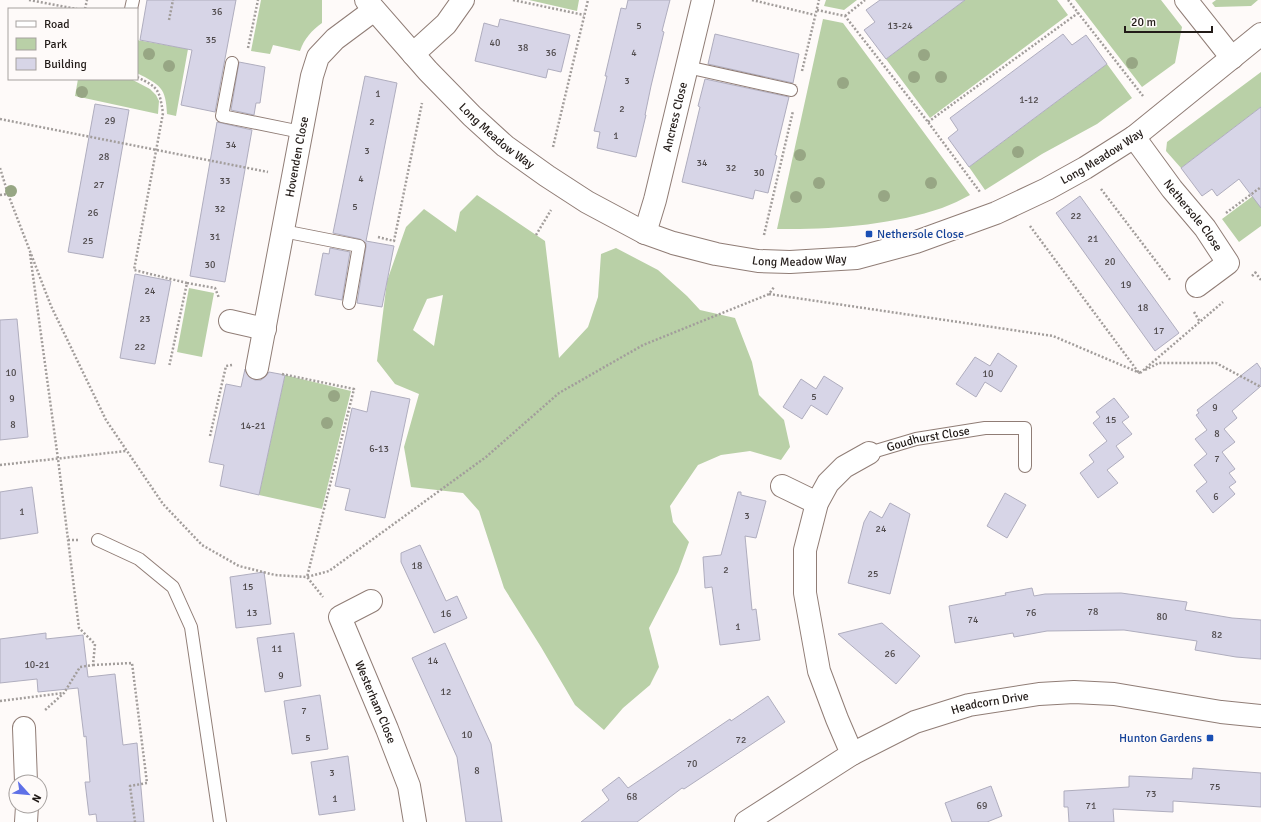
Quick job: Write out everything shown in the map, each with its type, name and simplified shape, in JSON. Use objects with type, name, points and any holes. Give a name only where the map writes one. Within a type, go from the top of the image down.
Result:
[{"type":"street","points":[[413,54],[446,24],[463,0]]},
{"type":"street","name":"Ancress Close","points":[[645,233],[655,200],[703,0]]},
{"type":"street","points":[[1186,0],[1232,58]]},
{"type":"street","name":"Long Meadow Way","points":[[370,5],[428,71],[472,116],[500,141],[546,176],[586,202],[645,233],[673,243],[716,254],[758,260],[790,262],[857,258],[916,242],[1005,209],[1047,190],[1134,137],[1261,34]]},
{"type":"street","name":"Hovenden Close","points":[[257,368],[312,76],[318,58],[370,5]]},
{"type":"street","name":"Nethersole Close","points":[[1134,137],[1172,189],[1205,228],[1228,263],[1197,286]]},
{"type":"street","points":[[230,321],[265,329]]},
{"type":"street","name":"Goudhurst Close","points":[[852,754],[819,671],[804,593],[805,550],[817,503],[828,483],[844,467],[869,453]]},
{"type":"street","points":[[782,486],[817,503]]},
{"type":"street","name":"Westerham Close","points":[[371,601],[340,617],[409,786],[415,822]]},
{"type":"street","name":"Headcorn Drive","points":[[746,822],[852,754],[915,722],[969,705],[1039,694],[1074,692],[1114,694],[1221,712],[1261,716]]},
{"type":"street","points":[[24,728],[26,774]]},
{"type":"lane","points":[[232,63],[222,116],[301,132]]},
{"type":"lane","points":[[687,67],[791,90]]},
{"type":"lane","points":[[283,231],[359,246],[349,303]]},
{"type":"lane","name":"Goudhurst Close","points":[[869,453],[916,439],[985,428],[1025,428],[1025,466]]},
{"type":"lane","points":[[98,540],[139,558],[173,587],[192,627],[220,822]]},
{"type":"path","points":[[29,0],[72,8]]},
{"type":"path","points":[[168,20],[173,0]]},
{"type":"path","points":[[232,63],[246,58],[258,0]]},
{"type":"path","points":[[513,0],[584,16]]},
{"type":"path","points":[[546,176],[588,0]]},
{"type":"path","points":[[752,0],[815,15]]},
{"type":"path","points":[[801,77],[819,0]]},
{"type":"path","points":[[845,16],[865,0]]},
{"type":"path","points":[[1068,0],[1159,116]]},
{"type":"path","points":[[816,10],[845,16],[928,122],[1005,209],[1140,373]]},
{"type":"path","points":[[928,122],[1078,13]]},
{"type":"path","points":[[370,236],[394,241],[428,71]]},
{"type":"path","points":[[138,77],[154,86],[160,94],[163,113],[134,270],[215,288]]},
{"type":"path","points":[[758,260],[794,107]]},
{"type":"path","points":[[0,119],[293,176]]},
{"type":"path","points":[[0,168],[8,194],[51,306],[95,399],[106,420],[126,451],[163,504],[202,546],[239,566],[275,575],[307,577],[329,572],[486,457],[559,393],[643,345],[769,294],[1053,336],[1140,373]]},
{"type":"path","points":[[1085,168],[1174,285]]},
{"type":"path","points":[[1205,228],[1261,187]]},
{"type":"path","points":[[0,194],[8,194]]},
{"type":"path","points":[[29,249],[58,459],[79,628],[95,644],[93,665]]},
{"type":"path","points":[[769,294],[790,262]]},
{"type":"path","points":[[1250,277],[1256,272],[1261,280]]},
{"type":"path","points":[[169,367],[187,283]]},
{"type":"path","points":[[1140,373],[1228,297]]},
{"type":"path","points":[[1192,309],[1200,322]]},
{"type":"path","points":[[1140,373],[1159,363],[1216,363],[1261,387]]},
{"type":"path","points":[[307,577],[354,390],[324,383]]},
{"type":"path","points":[[0,465],[126,451]]},
{"type":"path","points":[[24,728],[64,693],[80,667],[132,663],[147,783],[130,786],[135,822]]},
{"type":"path","points":[[0,701],[64,693]]},
{"type":"green space","points":[[261,0],[322,0],[322,23],[309,35],[300,51],[273,45],[270,54],[251,51]]},
{"type":"green space","points":[[529,0],[579,0],[577,11]]},
{"type":"green space","points":[[826,0],[857,0],[844,10],[824,6]]},
{"type":"green space","points":[[965,0],[1057,0],[1068,15],[930,118],[886,59]]},
{"type":"green space","points":[[1075,0],[1161,0],[1182,27],[1175,63],[1142,87]]},
{"type":"green space","points":[[1216,0],[1258,0],[1251,6],[1215,7],[1212,3]]},
{"type":"green space","points":[[823,19],[843,23],[970,195],[942,208],[903,219],[818,229],[777,229]]},
{"type":"green space","points":[[138,40],[188,49],[176,116],[167,114],[163,92],[151,81],[138,74]]},
{"type":"green space","points":[[1107,64],[1132,98],[1097,124],[1042,154],[985,190],[969,167]]},
{"type":"green space","points":[[1261,72],[1261,107],[1181,168],[1166,151],[1167,142]]},
{"type":"green space","points":[[78,80],[133,80],[150,89],[156,95],[159,101],[158,114],[75,96]]},
{"type":"green space","points":[[1261,190],[1261,226],[1239,242],[1222,219]]},
{"type":"green space","points":[[477,195],[545,241],[559,358],[588,327],[598,297],[601,254],[616,248],[658,270],[700,310],[735,318],[752,362],[759,395],[784,420],[790,447],[781,460],[750,451],[721,455],[698,465],[670,506],[673,522],[689,542],[678,572],[649,628],[659,667],[650,685],[623,708],[604,730],[575,705],[504,588],[479,511],[463,493],[411,487],[404,447],[419,394],[395,384],[377,361],[387,281],[406,227],[424,209],[456,232],[460,212]],"holes":[[[443,295],[434,346],[413,330],[427,299]]]},
{"type":"green space","points":[[189,288],[214,293],[202,357],[177,352]]},
{"type":"green space","points":[[285,375],[351,391],[322,509],[259,495]]},
{"type":"building","points":[[147,0],[236,0],[215,112],[181,105],[192,50],[140,40]]},
{"type":"building","points":[[628,0],[670,0],[662,31],[664,32],[636,157],[597,148],[600,132],[594,131],[621,8],[626,9]]},
{"type":"building","points":[[880,0],[965,0],[886,59],[864,30],[875,22],[866,10]]},
{"type":"building","points":[[500,19],[570,35],[561,72],[548,69],[546,78],[475,61],[484,23],[498,27]]},
{"type":"building","points":[[715,34],[799,54],[793,83],[708,64]]},
{"type":"building","points":[[1063,34],[1072,45],[1086,35],[1107,64],[969,167],[948,138],[958,130],[950,118]]},
{"type":"building","points":[[239,62],[265,67],[260,103],[256,103],[254,115],[231,110]]},
{"type":"building","points":[[365,76],[397,83],[366,241],[394,246],[382,307],[357,303],[366,243],[360,239],[333,233]]},
{"type":"building","points":[[705,79],[789,97],[775,155],[777,156],[768,193],[755,190],[753,199],[682,182],[700,107],[698,106]]},
{"type":"building","points":[[95,104],[129,110],[103,258],[68,252]]},
{"type":"building","points":[[1261,107],[1261,208],[1239,179],[1217,196],[1212,189],[1202,196],[1181,168]]},
{"type":"building","points":[[217,122],[252,130],[225,282],[190,276]]},
{"type":"building","points":[[1080,196],[1179,333],[1155,351],[1056,213]]},
{"type":"building","points":[[330,248],[350,252],[342,300],[315,295],[323,253],[329,254]]},
{"type":"building","points":[[135,274],[171,281],[155,364],[120,358]]},
{"type":"building","points":[[17,319],[28,437],[0,440],[0,320]]},
{"type":"building","points":[[998,353],[1017,366],[1001,392],[985,382],[976,397],[956,384],[975,357],[990,366]]},
{"type":"building","points":[[1257,363],[1261,369],[1261,386],[1232,411],[1237,418],[1224,429],[1235,442],[1222,452],[1235,469],[1229,473],[1236,482],[1229,487],[1235,494],[1213,513],[1196,491],[1207,482],[1194,465],[1207,454],[1195,439],[1207,430],[1196,415],[1199,413],[1197,410]]},
{"type":"building","points":[[245,369],[249,377],[255,380],[261,380],[269,372],[285,375],[259,495],[220,486],[224,465],[209,462],[226,384],[241,387]]},
{"type":"building","points":[[824,376],[843,388],[827,415],[811,405],[802,419],[783,407],[801,379],[816,389]]},
{"type":"building","points":[[371,391],[410,399],[385,518],[345,510],[350,489],[335,486],[352,408],[367,412]]},
{"type":"building","points":[[1114,398],[1129,417],[1122,422],[1132,434],[1116,446],[1124,457],[1107,470],[1118,483],[1098,498],[1080,473],[1094,462],[1089,455],[1107,441],[1093,423],[1100,417],[1096,412]]},
{"type":"building","points":[[32,487],[38,533],[0,539],[0,492]]},
{"type":"building","points":[[738,492],[741,492],[741,495],[766,501],[756,538],[745,536],[752,610],[756,609],[760,640],[720,645],[712,587],[705,588],[703,557],[721,555]]},
{"type":"building","points":[[1005,493],[1026,505],[1007,538],[987,526]]},
{"type":"building","points":[[890,503],[910,514],[890,594],[848,583],[864,522],[870,511],[882,518]]},
{"type":"building","points":[[420,545],[446,601],[457,596],[467,618],[434,633],[401,562],[401,553]]},
{"type":"building","points":[[264,572],[271,624],[236,628],[230,577]]},
{"type":"building","points":[[1032,588],[1034,596],[1045,594],[1121,593],[1187,602],[1185,610],[1232,618],[1261,620],[1261,659],[1236,657],[1195,650],[1197,641],[1124,630],[1047,631],[1014,637],[1013,633],[955,643],[949,606],[1006,595],[1005,593]]},
{"type":"building","points":[[882,623],[920,656],[896,684],[838,634]]},
{"type":"building","points":[[46,633],[46,639],[83,635],[88,677],[115,674],[123,745],[137,743],[144,822],[97,822],[96,814],[89,815],[85,782],[90,782],[86,736],[84,737],[78,688],[38,692],[37,679],[0,683],[0,639]]},
{"type":"building","points":[[294,633],[301,686],[265,692],[257,638]]},
{"type":"building","points":[[445,643],[491,744],[502,822],[466,822],[457,757],[412,658]]},
{"type":"building","points":[[320,695],[328,749],[292,754],[284,701]]},
{"type":"building","points":[[768,696],[785,722],[684,789],[682,788],[637,822],[581,822],[609,800],[602,790],[619,777],[628,788],[730,719],[731,721]]},
{"type":"building","points":[[348,756],[355,810],[319,815],[311,762]]},
{"type":"building","points":[[1193,768],[1261,773],[1261,807],[1173,801],[1173,812],[1113,809],[1114,822],[1069,822],[1068,807],[1064,807],[1064,791],[1129,787],[1129,776],[1192,779]]},
{"type":"building","points":[[991,786],[1002,816],[987,822],[952,822],[945,803]]},
{"type":"place","name":"Nethersole Close","points":[[869,234]]},
{"type":"place","name":"Hunton Gardens","points":[[1210,738]]}]
